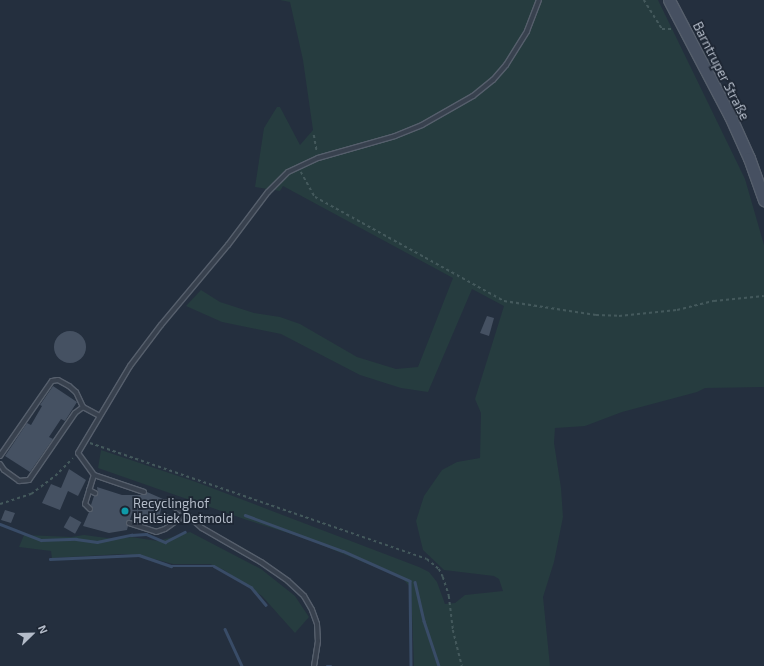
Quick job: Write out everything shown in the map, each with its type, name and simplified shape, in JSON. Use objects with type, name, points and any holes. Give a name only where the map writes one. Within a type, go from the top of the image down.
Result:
[{"type":"main road","name":"Barntruper Straße","points":[[669,0],[740,137],[764,200]]},
{"type":"lane","points":[[144,492],[94,475],[78,453],[130,366],[161,325],[228,246],[268,192],[288,172],[318,158],[395,136],[422,124],[473,96],[493,80],[506,65],[527,31],[539,0]]},
{"type":"lane","points":[[0,456],[52,381],[58,380],[69,386],[76,392],[83,407],[100,416]]},
{"type":"lane","points":[[0,464],[4,470],[19,481],[29,480],[75,413],[83,407]]},
{"type":"lane","points":[[90,509],[85,504],[94,475]]},
{"type":"lane","points":[[89,490],[95,493]]},
{"type":"lane","points":[[165,502],[184,512],[202,528],[261,562],[288,581],[304,596],[312,610],[317,624],[318,641],[314,666]]},
{"type":"lane","points":[[129,523],[156,532],[165,529],[179,519],[184,512]]},
{"type":"lane","points":[[158,517],[179,519]]},
{"type":"path","points":[[644,0],[662,29],[684,29]]},
{"type":"path","points":[[314,134],[318,158]]},
{"type":"path","points":[[299,166],[315,197],[504,301],[596,315],[619,316],[677,310],[714,301],[764,296]]},
{"type":"path","points":[[85,441],[427,560],[434,564],[443,577],[462,666]]},
{"type":"path","points":[[0,504],[31,494],[55,476],[78,453]]},
{"type":"green space","points":[[280,0],[658,0],[745,179],[764,245],[764,387],[705,388],[697,392],[622,412],[585,426],[555,428],[554,443],[561,488],[563,517],[554,562],[543,597],[550,666],[414,666],[411,588],[402,578],[307,539],[247,520],[98,468],[101,450],[196,482],[419,567],[429,572],[437,582],[445,604],[455,603],[465,595],[503,591],[499,579],[494,576],[444,570],[423,550],[416,521],[424,496],[442,470],[457,462],[480,458],[481,413],[475,399],[504,306],[472,289],[428,392],[401,388],[360,375],[281,334],[222,322],[186,306],[201,290],[220,302],[254,313],[280,317],[300,324],[357,357],[396,369],[418,367],[453,278],[283,186],[280,191],[255,187],[264,128],[277,107],[280,107],[300,145],[313,130],[303,60],[290,2]]},
{"type":"green space","points":[[190,532],[261,569],[295,596],[309,617],[295,633],[262,596],[224,570],[210,564],[173,564],[143,556],[122,554],[52,558],[51,551],[19,547],[24,535],[71,537],[84,535],[115,539],[131,537],[158,541]]},
{"type":"building","points":[[487,316],[494,318],[489,336],[480,333]]},
{"type":"building","points":[[70,331],[76,332],[83,338],[86,347],[85,353],[79,360],[70,363],[64,362],[57,356],[54,347],[55,341],[61,334]]},
{"type":"building","points":[[53,386],[77,402],[65,421],[61,419],[49,437],[53,439],[30,472],[5,456],[27,423],[31,425],[42,406],[40,405]]},
{"type":"building","points":[[69,469],[86,480],[78,496],[68,491],[60,510],[42,503],[51,484],[61,488]]},
{"type":"building","name":"Recyclinghof Hellsiek Detmold","points":[[97,487],[122,495],[144,495],[147,492],[163,499],[160,514],[155,516],[157,520],[156,523],[132,513],[130,520],[126,522],[128,526],[127,530],[109,533],[83,526],[89,512],[93,510],[91,505],[94,496],[98,494]]},
{"type":"building","points":[[5,510],[15,513],[11,523],[1,520]]},
{"type":"building","points":[[70,516],[81,522],[75,534],[64,527]]},
{"type":"waterway","points":[[245,515],[343,551],[410,581],[411,666]]},
{"type":"waterway","points":[[0,524],[41,540],[76,539],[97,542],[131,535],[146,534],[165,542],[185,532]]},
{"type":"waterway","points":[[50,559],[139,555],[171,566],[214,566],[251,587],[266,605]]},
{"type":"waterway","points":[[415,582],[424,621],[439,666]]},
{"type":"waterway","points":[[225,629],[242,666]]},
{"type":"place","name":"Recyclinghof Hellsiek Detmold","points":[[125,511]]}]
